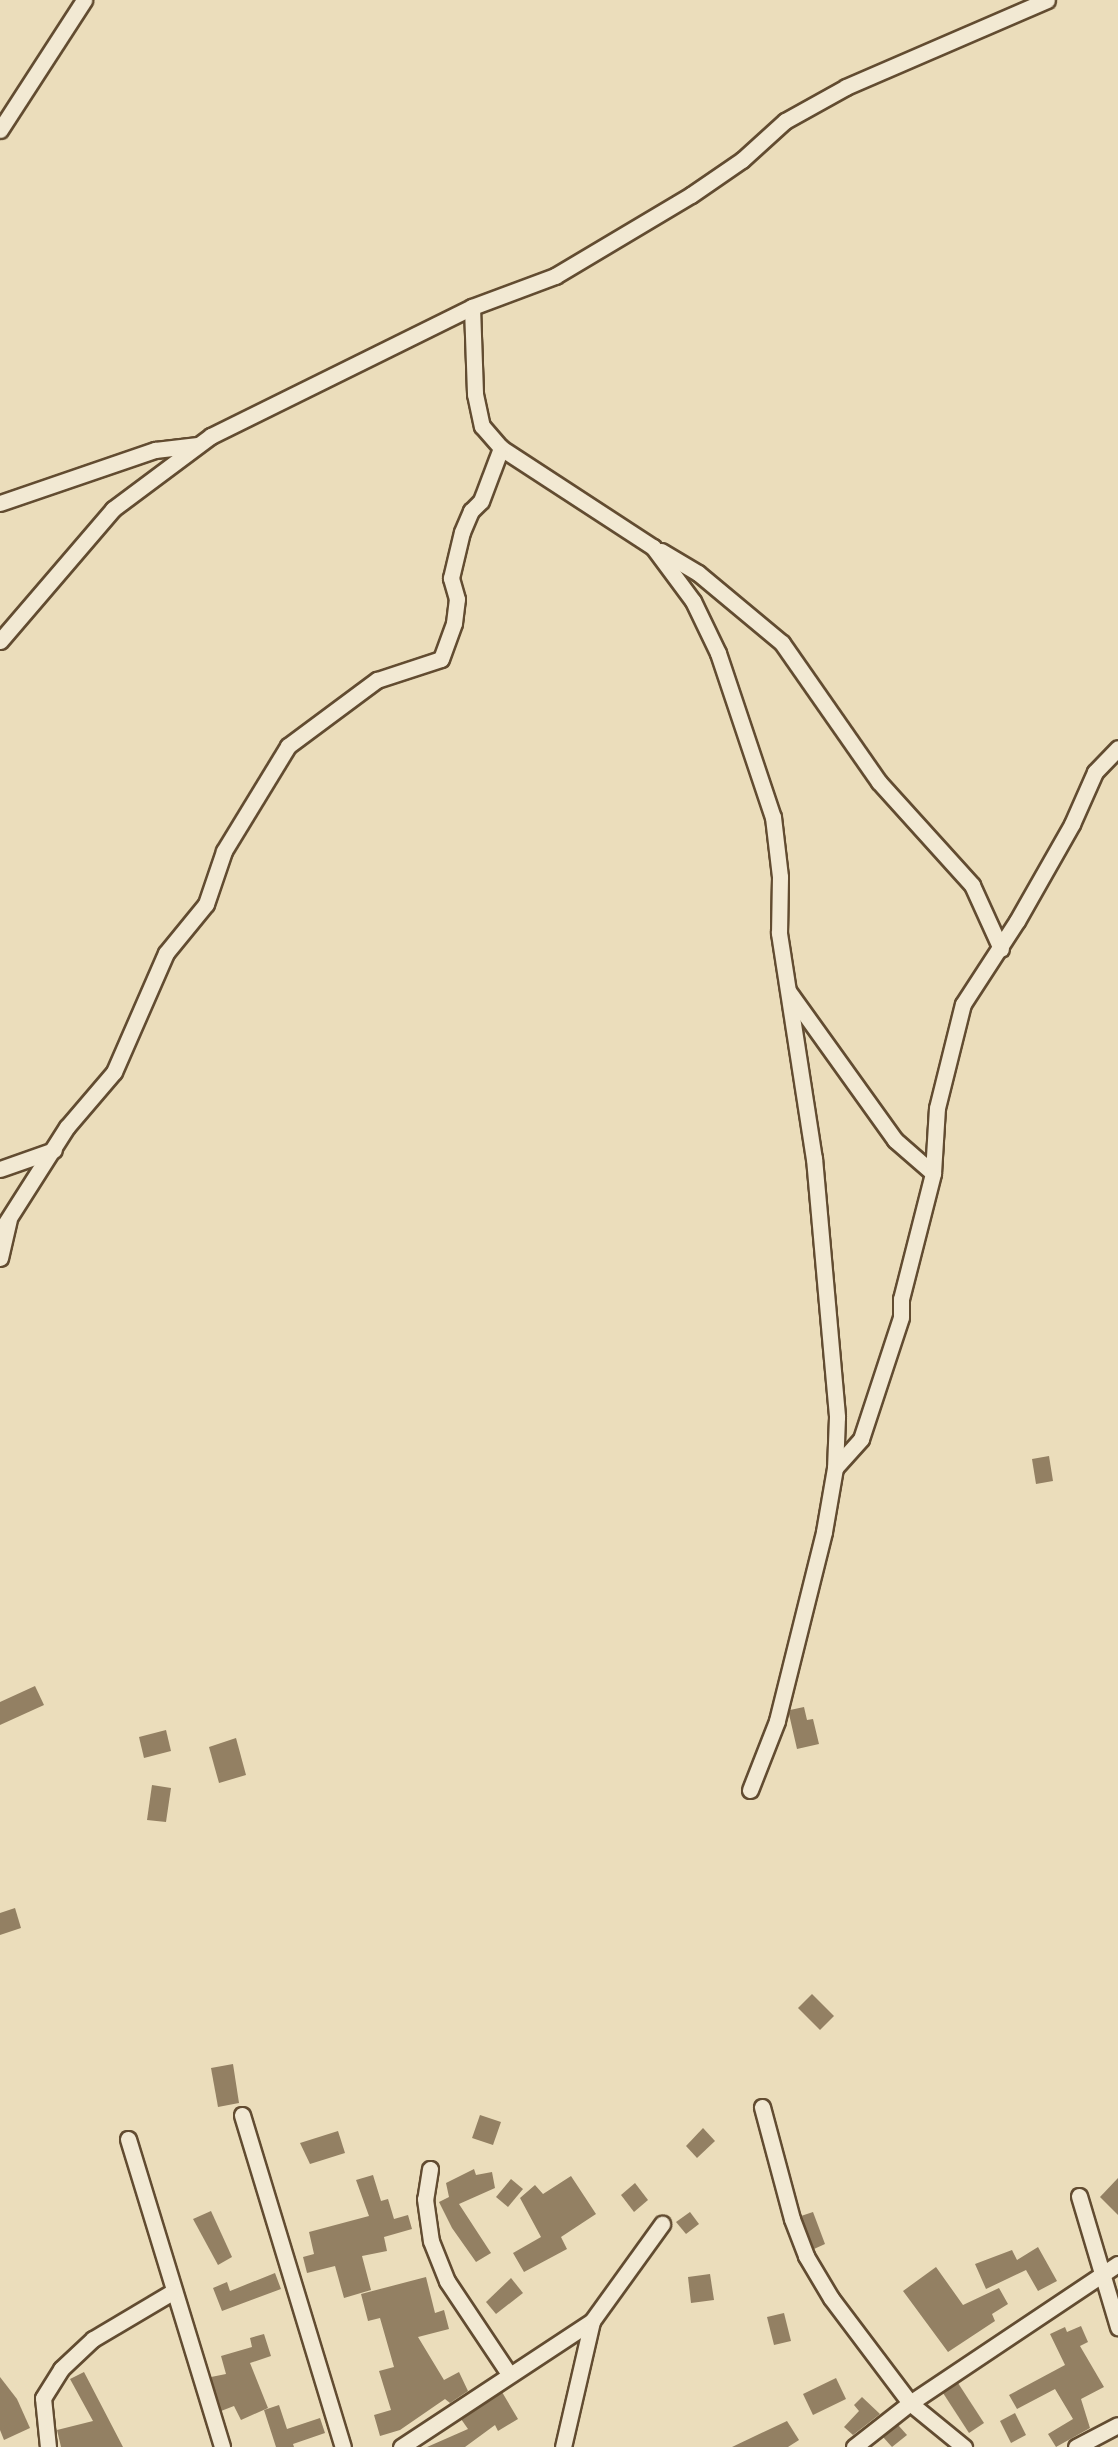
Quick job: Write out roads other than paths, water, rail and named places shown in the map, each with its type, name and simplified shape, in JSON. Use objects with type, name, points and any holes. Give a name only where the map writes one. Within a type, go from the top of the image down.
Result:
[{"type":"street","points":[[0,130],[84,0]]},
{"type":"street","points":[[0,641],[113,509],[199,444],[471,307],[555,276],[691,195],[742,160],[785,121],[846,87],[1047,0]]},
{"type":"street","points":[[471,307],[475,394],[482,426],[501,448],[653,547],[698,573],[782,643],[879,782],[972,885],[1001,949]]},
{"type":"street","points":[[0,503],[155,450],[199,444]]},
{"type":"street","points":[[0,1232],[32,1177],[54,1150],[67,1127],[114,1072],[166,953],[206,904],[224,851],[288,746],[377,680],[441,659],[454,623],[457,600],[451,578],[462,532],[471,511],[481,501],[501,448]]},
{"type":"street","points":[[653,547],[693,601],[718,653],[774,817],[780,877],[779,933],[814,1158],[837,1418],[835,1468],[824,1532],[777,1721],[750,1790]]},
{"type":"street","points":[[835,1468],[861,1439],[887,1364],[933,1173],[937,1108],[963,1004],[1001,949],[1072,824],[1095,772],[1118,747]]},
{"type":"street","points":[[788,990],[895,1140],[933,1173]]},
{"type":"street","points":[[0,1169],[54,1150]]},
{"type":"street","points":[[0,1258],[10,1216]]},
{"type":"street","points":[[762,2107],[792,2219],[806,2256],[831,2298],[910,2403],[964,2447]]},
{"type":"street","points":[[242,2115],[343,2447]]},
{"type":"street","points":[[128,2139],[222,2447]]},
{"type":"street","points":[[430,2169],[425,2199],[431,2241],[447,2281],[509,2374]]},
{"type":"street","points":[[1079,2196],[1118,2327]]},
{"type":"street","points":[[401,2447],[592,2321],[662,2224]]},
{"type":"street","points":[[854,2447],[910,2403],[1102,2278],[1118,2264]]},
{"type":"street","points":[[48,2447],[43,2398],[61,2370],[93,2339],[174,2291]]},
{"type":"street","points":[[562,2447],[592,2321]]},
{"type":"street","points":[[1076,2447],[1118,2425]]}]
